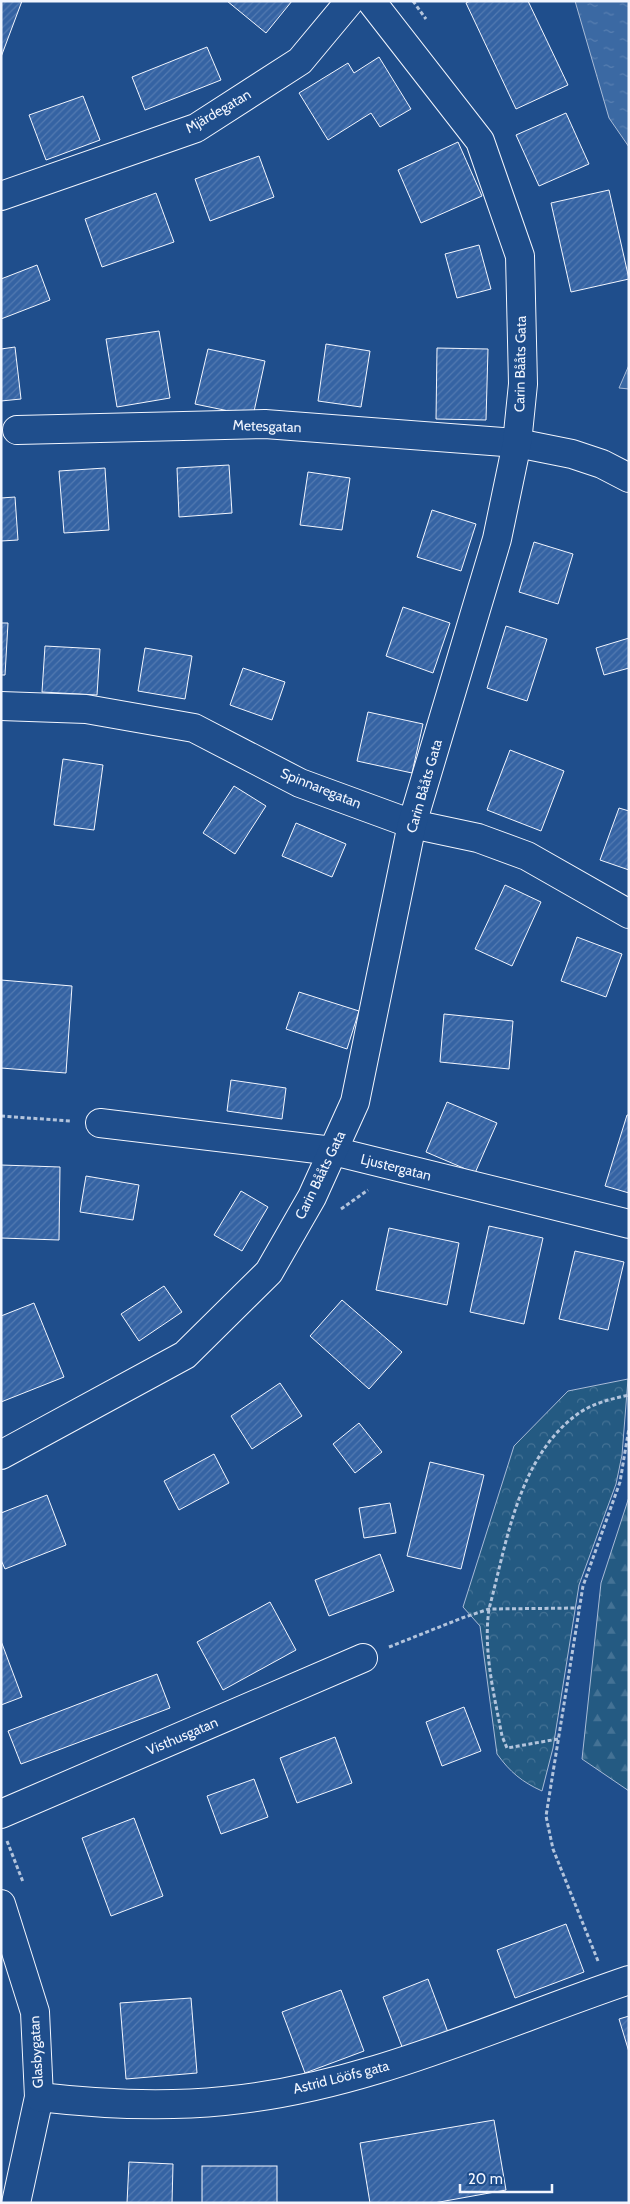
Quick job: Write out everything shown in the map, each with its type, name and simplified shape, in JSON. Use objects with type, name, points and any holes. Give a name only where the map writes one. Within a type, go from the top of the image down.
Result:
[{"type":"street","name":"Mjärdegatan","points":[[1,196],[196,128],[300,61],[350,1]]},
{"type":"street","name":"Carin Bååts Gata","points":[[1,1455],[185,1355],[269,1272],[312,1196],[355,1102],[412,824],[497,539],[516,443],[523,384],[520,256],[480,141],[371,1]]},
{"type":"street","name":"Metesgatan","points":[[17,430],[265,424],[516,443],[572,454],[602,464],[629,478]]},
{"type":"street","name":"Spinnaregatan","points":[[1,706],[86,709],[194,728],[300,783],[412,824],[478,838],[526,856],[629,914]]},
{"type":"street","name":"Ljustergatan","points":[[103,1123],[333,1151],[629,1224]]},
{"type":"street","name":"Visthusgatan","points":[[1,1814],[363,1658]]},
{"type":"street","name":"Glasbygatan","points":[[1,1904],[35,2012],[39,2097],[16,2203]]},
{"type":"street","name":"Astrid Lööfs gata","points":[[39,2097],[63,2100],[185,2104],[225,2101],[277,2093],[337,2080],[466,2040],[619,1983]]},
{"type":"path","points":[[1,1116],[103,1123]]},
{"type":"path","points":[[558,1739],[506,1748],[498,1718],[488,1654],[488,1609],[520,1497],[527,1477],[541,1452],[580,1413],[611,1398],[629,1395]]},
{"type":"path","points":[[619,1983],[548,1835],[547,1810],[583,1586],[620,1482],[629,1428]]},
{"type":"path","points":[[363,1658],[488,1609],[579,1608]]},
{"type":"green space","points":[[628,1379],[622,1455],[616,1484],[579,1585],[553,1748],[542,1791],[517,1776],[497,1754],[480,1626],[463,1607],[514,1446],[568,1391]]},
{"type":"green space","points":[[629,1497],[629,1791],[582,1759],[601,1583]]},
{"type":"water","points":[[575,1],[629,1],[629,147],[609,118]]},
{"type":"water","points":[[629,365],[629,389],[619,388]]},
{"type":"building","points":[[1,1],[22,1],[1,57]]},
{"type":"building","points":[[227,1],[292,1],[266,33]]},
{"type":"building","points":[[470,1],[528,1],[568,85],[516,109],[466,3]]},
{"type":"building","points":[[207,47],[221,80],[145,110],[132,77]]},
{"type":"building","points":[[379,57],[411,109],[380,127],[371,113],[328,140],[299,93],[348,63],[354,73]]},
{"type":"building","points":[[83,96],[100,140],[46,160],[29,115]]},
{"type":"building","points":[[566,113],[589,164],[539,186],[516,135]]},
{"type":"building","points":[[458,142],[482,196],[421,223],[398,170]]},
{"type":"building","points":[[259,156],[274,197],[210,221],[195,179]]},
{"type":"building","points":[[609,190],[629,279],[571,292],[551,203]]},
{"type":"building","points":[[156,193],[174,242],[102,267],[85,219]]},
{"type":"building","points":[[479,245],[491,289],[457,298],[445,254]]},
{"type":"building","points":[[37,265],[50,300],[1,319],[1,279]]},
{"type":"building","points":[[159,331],[170,398],[117,407],[106,339]]},
{"type":"building","points":[[326,344],[370,351],[361,407],[318,401]]},
{"type":"building","points":[[15,347],[21,399],[1,401],[1,349]]},
{"type":"building","points":[[437,348],[488,349],[486,420],[436,419]]},
{"type":"building","points":[[208,349],[265,361],[253,416],[195,404]]},
{"type":"building","points":[[229,465],[232,513],[179,517],[177,468]]},
{"type":"building","points":[[105,468],[109,530],[64,533],[59,471]]},
{"type":"building","points":[[308,472],[350,478],[342,530],[300,525]]},
{"type":"building","points":[[15,497],[18,540],[1,541],[1,498]]},
{"type":"building","points":[[432,510],[476,524],[461,571],[417,557]]},
{"type":"building","points":[[534,542],[573,554],[558,604],[519,592]]},
{"type":"building","points":[[403,607],[450,623],[433,673],[386,656]]},
{"type":"building","points":[[1,623],[8,623],[5,675],[1,675]]},
{"type":"building","points":[[506,626],[547,639],[527,701],[487,688]]},
{"type":"building","points":[[629,638],[629,668],[604,675],[596,648]]},
{"type":"building","points":[[45,646],[100,649],[97,695],[42,692]]},
{"type":"building","points":[[145,648],[192,656],[185,699],[138,691]]},
{"type":"building","points":[[243,668],[285,682],[272,720],[230,705]]},
{"type":"building","points":[[368,712],[423,724],[412,773],[357,761]]},
{"type":"building","points":[[510,750],[564,771],[541,831],[487,810]]},
{"type":"building","points":[[63,759],[103,765],[94,830],[54,825]]},
{"type":"building","points":[[234,786],[266,806],[235,854],[203,833]]},
{"type":"building","points":[[619,808],[629,811],[629,870],[600,860]]},
{"type":"building","points":[[296,823],[346,844],[332,877],[282,856]]},
{"type":"building","points":[[505,885],[541,902],[512,966],[475,949]]},
{"type":"building","points":[[577,937],[622,954],[606,997],[561,981]]},
{"type":"building","points":[[1,980],[72,986],[66,1073],[1,1068]]},
{"type":"building","points":[[299,992],[359,1011],[347,1049],[286,1029]]},
{"type":"building","points":[[444,1014],[513,1021],[509,1069],[440,1062]]},
{"type":"building","points":[[231,1080],[286,1088],[282,1119],[227,1111]]},
{"type":"building","points":[[447,1102],[497,1123],[475,1173],[426,1152]]},
{"type":"building","points":[[627,1115],[629,1115],[629,1193],[605,1186]]},
{"type":"building","points":[[1,1165],[60,1167],[59,1240],[1,1238]]},
{"type":"building","points":[[86,1176],[139,1185],[133,1220],[80,1212]]},
{"type":"building","points":[[241,1191],[268,1207],[242,1251],[214,1235]]},
{"type":"building","points":[[489,1226],[543,1238],[524,1324],[470,1312]]},
{"type":"building","points":[[389,1228],[459,1243],[447,1305],[376,1290]]},
{"type":"building","points":[[575,1251],[624,1262],[608,1330],[559,1319]]},
{"type":"building","points":[[164,1286],[182,1312],[139,1341],[121,1314]]},
{"type":"building","points":[[342,1300],[402,1352],[369,1389],[310,1336]]},
{"type":"building","points":[[34,1303],[64,1377],[1,1402],[1,1316]]},
{"type":"building","points":[[280,1383],[302,1416],[252,1449],[231,1416]]},
{"type":"building","points":[[359,1423],[382,1452],[355,1473],[333,1444]]},
{"type":"building","points":[[214,1454],[229,1483],[179,1510],[164,1481]]},
{"type":"building","points":[[430,1462],[484,1475],[461,1569],[407,1556]]},
{"type":"building","points":[[47,1495],[66,1545],[5,1569],[1,1560],[1,1513]]},
{"type":"building","points":[[390,1503],[396,1533],[364,1538],[359,1508]]},
{"type":"building","points":[[380,1554],[394,1591],[329,1616],[315,1580]]},
{"type":"building","points":[[270,1602],[296,1650],[223,1690],[197,1642]]},
{"type":"building","points":[[1,1641],[22,1697],[1,1705]]},
{"type":"building","points":[[157,1674],[170,1708],[21,1764],[8,1731]]},
{"type":"building","points":[[464,1707],[481,1751],[442,1766],[426,1722]]},
{"type":"building","points":[[335,1737],[352,1783],[297,1803],[280,1758]]},
{"type":"building","points":[[254,1779],[268,1817],[221,1834],[207,1796]]},
{"type":"building","points":[[134,1818],[163,1896],[111,1916],[82,1838]]},
{"type":"building","points":[[566,1924],[584,1972],[515,1998],[497,1950]]},
{"type":"building","points":[[428,1979],[449,2035],[404,2052],[383,1997]]},
{"type":"building","points":[[341,1990],[364,2051],[305,2073],[282,2012]]},
{"type":"building","points":[[191,1998],[197,2073],[126,2079],[120,2003]]},
{"type":"building","points":[[629,2016],[629,2052],[619,2019]]},
{"type":"building","points":[[494,2120],[506,2190],[434,2203],[370,2203],[360,2143]]},
{"type":"building","points":[[129,2162],[173,2164],[172,2203],[127,2203]]},
{"type":"building","points":[[202,2166],[277,2166],[277,2203],[202,2203]]}]
